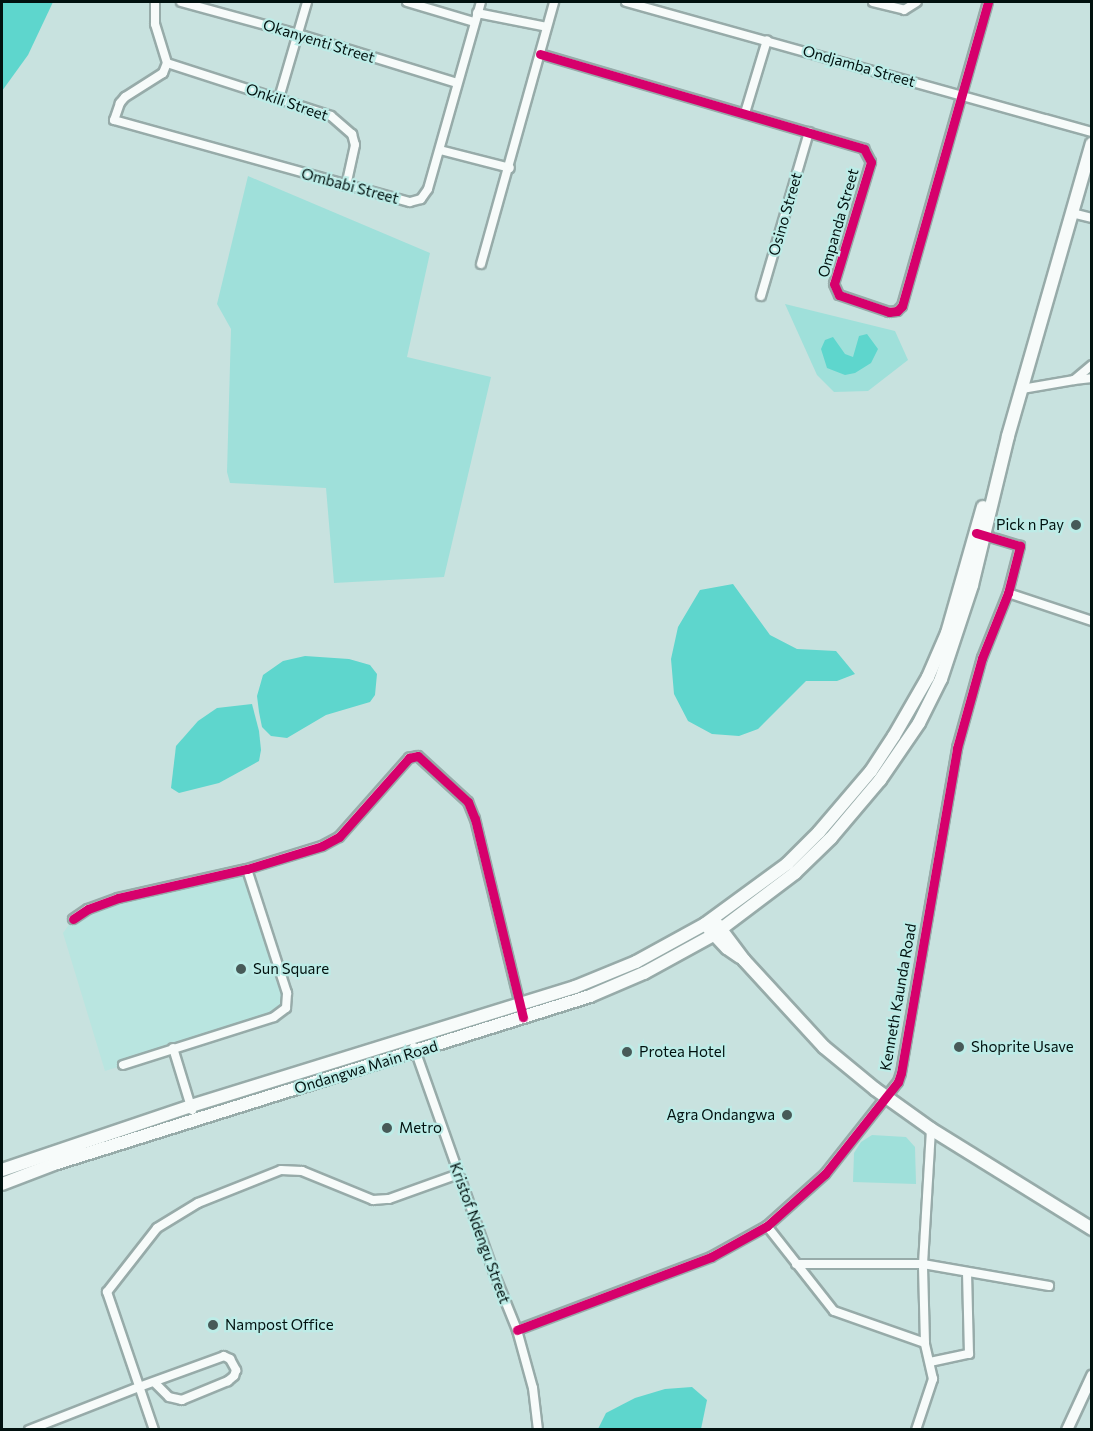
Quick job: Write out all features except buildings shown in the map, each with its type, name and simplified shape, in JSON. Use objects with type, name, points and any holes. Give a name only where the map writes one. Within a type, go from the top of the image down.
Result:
[{"type":"main road","name":"Ondangwa Main Road","points":[[2,1184],[54,1164],[416,1051],[609,974],[713,927],[767,896],[831,838],[899,753],[919,723],[941,679],[964,612],[980,534],[1092,144]]},
{"type":"main road","points":[[713,927],[824,1047],[931,1129],[1092,1229]]},
{"type":"main road","name":"Ondangwa Main Road","points":[[2,1170],[191,1106],[411,1038],[521,1010]]},
{"type":"street","points":[[154,2],[155,24],[167,63]]},
{"type":"street","name":"Okanyenti Street","points":[[181,2],[298,34],[457,83]]},
{"type":"street","points":[[279,98],[307,2]]},
{"type":"street","points":[[407,2],[474,22]]},
{"type":"street","name":"Ombabi Street","points":[[167,63],[163,73],[125,97],[114,120],[394,200],[410,202],[421,199],[428,189],[481,2]]},
{"type":"street","points":[[481,264],[510,168],[554,2]]},
{"type":"street","name":"Ondjamba Street","points":[[626,2],[1092,132]]},
{"type":"street","points":[[873,2],[904,10],[917,2]]},
{"type":"street","name":"Ompanda Street","points":[[540,54],[864,149],[871,162],[834,284],[839,295],[890,312],[897,311],[902,306],[988,2]]},
{"type":"street","points":[[477,13],[548,27]]},
{"type":"street","points":[[745,113],[766,40]]},
{"type":"street","name":"Onkili Street","points":[[167,63],[331,116],[352,134],[355,145],[346,186]]},
{"type":"street","name":"Osino Street","points":[[761,296],[809,132]]},
{"type":"street","points":[[440,150],[510,168]]},
{"type":"street","points":[[1072,213],[1092,219]]},
{"type":"street","points":[[1074,380],[1092,365]]},
{"type":"street","points":[[1023,389],[1092,378]]},
{"type":"street","name":"Kenneth Kaunda Road","points":[[517,1330],[711,1257],[767,1226],[825,1174],[888,1097],[901,1073],[957,748],[982,658],[1008,593],[1020,546],[980,534]]},
{"type":"street","points":[[1008,593],[1092,621]]},
{"type":"street","points":[[73,919],[88,909],[118,898],[247,869],[322,846],[339,837],[408,758],[418,756],[468,802],[475,819],[521,1010]]},
{"type":"street","points":[[123,1065],[274,1017],[286,1008],[287,993],[247,869]]},
{"type":"street","name":"Kristof Ndengu Street","points":[[411,1038],[517,1330],[533,1388],[538,1430]]},
{"type":"street","points":[[173,1048],[195,1120]]},
{"type":"street","points":[[916,1430],[932,1388],[930,1362],[925,1343],[923,1264],[931,1129]]},
{"type":"street","points":[[154,1430],[107,1292],[157,1228],[198,1203],[281,1170],[302,1171],[373,1200],[389,1199],[459,1174]]},
{"type":"street","points":[[767,1226],[834,1311],[925,1343]]},
{"type":"street","points":[[796,1264],[923,1264],[1049,1286]]},
{"type":"street","points":[[930,1362],[969,1354],[967,1273]]},
{"type":"street","points":[[29,1430],[140,1387],[224,1356],[230,1359],[236,1370],[234,1376],[228,1381],[182,1400],[169,1397],[154,1382]]},
{"type":"street","points":[[1067,1430],[1092,1376]]},
{"type":"shaded area","points":[[2,2],[53,2],[28,55],[2,91]]},
{"type":"shaded area","points":[[248,176],[430,253],[407,357],[491,377],[444,577],[334,583],[326,488],[230,483],[227,472],[231,329],[217,304]]},
{"type":"shaded area","points":[[785,304],[895,331],[908,360],[868,391],[834,392],[817,375]]},
{"type":"shaded area","points":[[867,334],[878,349],[871,363],[855,373],[845,375],[827,368],[821,349],[825,340],[833,337],[845,354],[853,357],[859,336]]},
{"type":"shaded area","points":[[733,584],[770,635],[797,649],[836,651],[855,674],[837,681],[806,681],[758,729],[739,736],[712,734],[688,721],[674,694],[671,659],[678,627],[700,590]]},
{"type":"shaded area","points":[[305,656],[349,659],[370,665],[377,674],[375,695],[370,702],[326,715],[287,738],[271,736],[262,727],[259,712],[257,696],[263,675],[283,661]]},
{"type":"shaded area","points":[[252,704],[259,731],[261,750],[259,761],[219,783],[179,793],[171,788],[176,746],[198,721],[217,708]]},
{"type":"shaded area","points":[[247,869],[287,993],[286,1008],[274,1018],[105,1071],[63,933],[73,919],[88,909]]},
{"type":"shaded area","points":[[872,1135],[906,1137],[915,1147],[916,1184],[853,1182],[854,1153],[861,1142]]},
{"type":"shaded area","points":[[692,1387],[707,1400],[701,1429],[598,1429],[606,1413],[635,1398],[665,1389]]},
{"type":"cycle path","points":[[540,54],[864,149],[871,162],[834,284],[839,295],[889,312],[897,311],[902,306],[988,2]]},
{"type":"cycle path","points":[[517,1330],[711,1257],[767,1226],[825,1174],[898,1082],[957,748],[982,658],[1008,593],[1020,546],[976,533]]},
{"type":"cycle path","points":[[73,919],[88,909],[118,898],[247,869],[322,846],[339,837],[409,758],[418,756],[468,802],[475,819],[523,1017]]},
{"type":"place","name":"Pick n Pay","points":[[1076,525]]},
{"type":"place","name":"Sun Square","points":[[241,969]]},
{"type":"place","name":"Shoprite Usave","points":[[959,1047]]},
{"type":"place","name":"Protea Hotel","points":[[627,1052]]},
{"type":"place","name":"Agra Ondangwa","points":[[787,1115]]},
{"type":"place","name":"Metro","points":[[387,1128]]},
{"type":"place","name":"Nampost Office","points":[[213,1325]]}]
